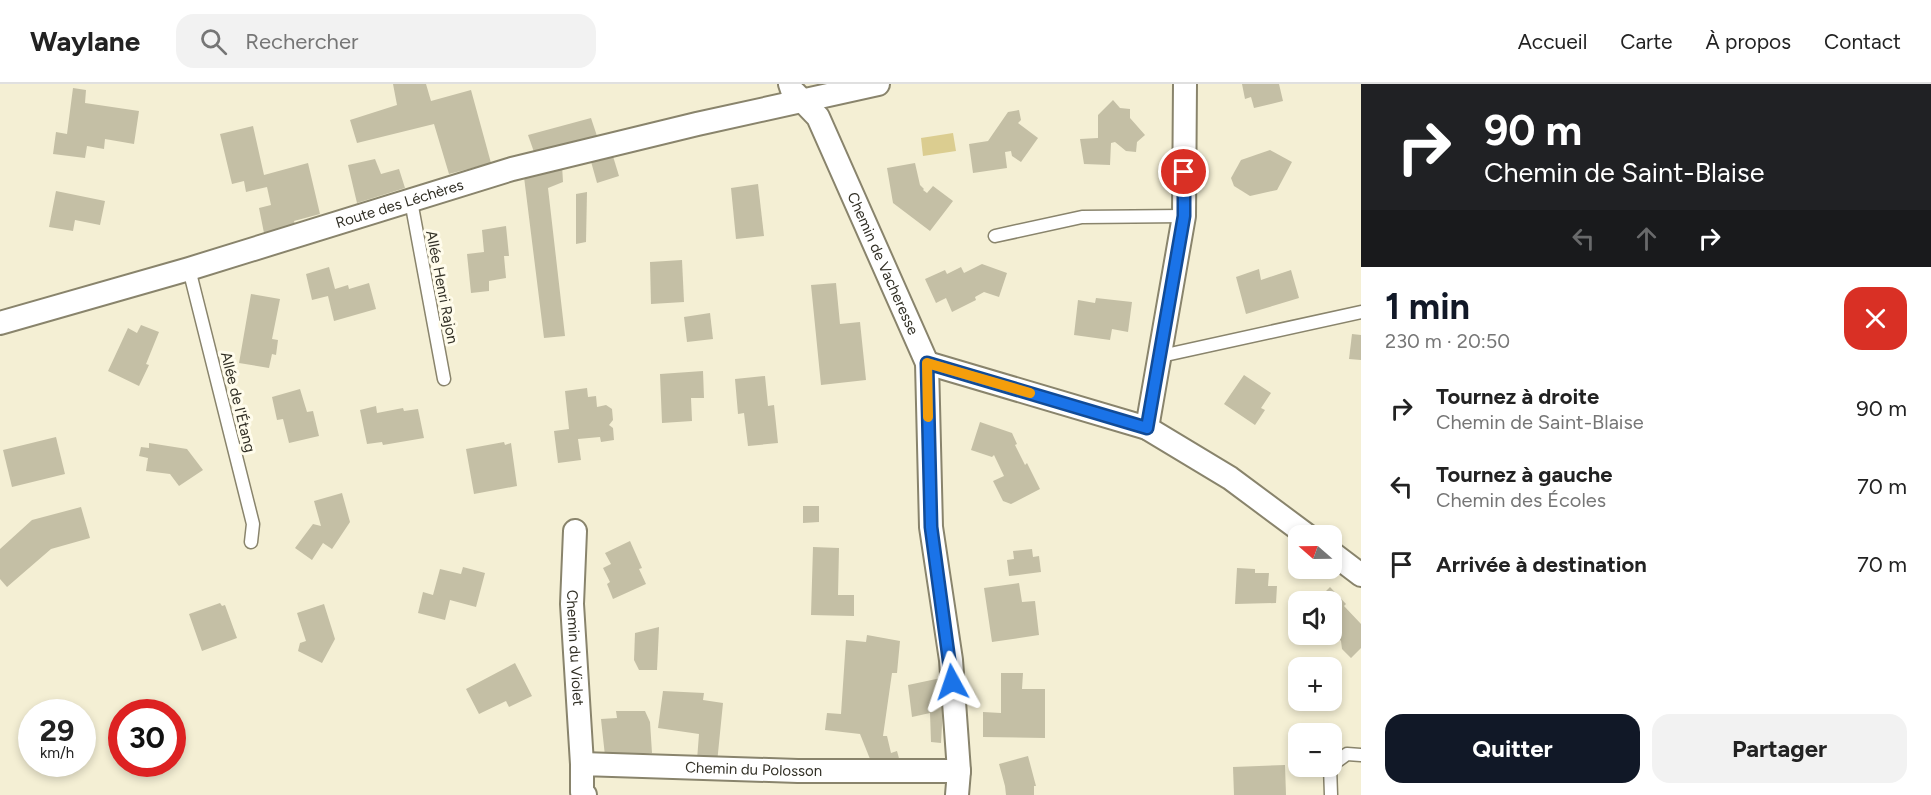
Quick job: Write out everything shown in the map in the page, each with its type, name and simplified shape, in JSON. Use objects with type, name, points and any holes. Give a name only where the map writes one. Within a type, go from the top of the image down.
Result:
[{"type":"street","name":"Route des Léchères","points":[[0,323],[189,269],[512,169],[697,124],[796,93],[878,84]]},
{"type":"street","points":[[1147,428],[1184,216],[1185,84]]},
{"type":"street","name":"Chemin de Vacheresse","points":[[796,93],[818,117],[927,363],[931,527],[951,660],[958,771],[957,795]]},
{"type":"street","points":[[927,363],[1147,428],[1230,478],[1293,525]]},
{"type":"street","name":"Chemin du Violet","points":[[575,531],[572,604],[582,764]]},
{"type":"street","points":[[1342,559],[1360,571]]},
{"type":"street","points":[[582,764],[582,792],[585,795]]},
{"type":"street","name":"Chemin du Polosson","points":[[582,764],[798,771],[958,771]]},
{"type":"lane","name":"Allée Henri Rajon","points":[[411,201],[444,379]]},
{"type":"lane","points":[[995,236],[1082,217],[1184,216]]},
{"type":"lane","name":"Allée de l'Étang","points":[[189,269],[253,524],[251,542]]},
{"type":"lane","points":[[1161,356],[1361,312]]},
{"type":"lane","points":[[1342,758],[1347,754],[1361,755]]},
{"type":"lane","points":[[1331,777],[1331,795]]},
{"type":"shaded area","points":[[953,133],[956,151],[923,156],[921,138]]},
{"type":"building","points":[[393,84],[426,84],[431,101],[471,90],[491,163],[449,174],[434,124],[357,143],[350,120],[397,105]]},
{"type":"building","points":[[1242,84],[1279,84],[1283,101],[1254,108],[1251,97],[1245,99]]},
{"type":"building","points":[[73,88],[86,90],[85,103],[139,111],[134,144],[105,139],[104,149],[87,146],[85,158],[53,154],[56,132],[67,134]]},
{"type":"building","points":[[1113,100],[1120,108],[1130,109],[1130,118],[1145,135],[1137,142],[1136,152],[1126,151],[1115,142],[1111,143],[1110,165],[1084,164],[1080,139],[1098,138],[1098,115]]},
{"type":"building","points":[[1019,110],[1021,120],[1018,123],[1038,138],[1021,162],[1012,156],[1011,151],[1005,152],[1007,168],[973,173],[969,144],[988,141],[1008,112]]},
{"type":"building","points":[[591,118],[597,136],[534,152],[528,135]]},
{"type":"building","points":[[253,126],[264,175],[308,163],[320,214],[294,221],[295,225],[264,233],[259,208],[271,205],[267,187],[246,192],[244,181],[232,184],[220,134]]},
{"type":"building","points":[[1270,150],[1292,162],[1277,190],[1250,196],[1234,186],[1231,178],[1241,160]]},
{"type":"building","points":[[612,153],[619,176],[597,183],[590,158]]},
{"type":"building","points":[[375,159],[381,174],[399,169],[405,188],[357,203],[348,165]]},
{"type":"building","points":[[915,163],[923,190],[927,193],[933,186],[953,201],[930,231],[893,203],[887,168]]},
{"type":"building","points":[[562,165],[563,182],[548,188],[565,336],[544,338],[524,177]]},
{"type":"building","points":[[758,184],[764,236],[736,239],[731,188]]},
{"type":"building","points":[[56,191],[105,201],[100,225],[75,220],[73,231],[49,227]]},
{"type":"building","points":[[587,192],[586,242],[576,244],[576,194]]},
{"type":"building","points":[[506,226],[509,256],[504,256],[506,278],[489,281],[489,291],[471,293],[467,254],[484,252],[482,230]]},
{"type":"building","points":[[682,260],[684,302],[651,304],[650,262]]},
{"type":"building","points":[[982,264],[1007,273],[999,297],[984,292],[975,297],[976,300],[952,312],[946,298],[936,303],[925,279],[945,270],[947,274],[961,267],[964,273]]},
{"type":"building","points":[[329,267],[335,289],[348,285],[349,289],[369,283],[376,309],[334,321],[328,296],[312,300],[306,274]]},
{"type":"building","points":[[1259,269],[1261,280],[1291,270],[1299,298],[1246,314],[1236,277]]},
{"type":"building","points":[[836,283],[840,324],[860,322],[866,380],[821,385],[811,285]]},
{"type":"building","points":[[251,294],[280,299],[272,339],[278,340],[276,355],[272,354],[269,368],[239,363]]},
{"type":"building","points":[[1096,298],[1132,302],[1128,332],[1112,329],[1110,340],[1074,335],[1078,300],[1095,303]]},
{"type":"building","points":[[710,313],[713,339],[687,342],[684,317]]},
{"type":"building","points":[[141,325],[159,332],[146,364],[149,365],[139,386],[108,371],[128,328],[137,333]]},
{"type":"building","points":[[1352,334],[1361,335],[1361,360],[1349,359]]},
{"type":"building","points":[[703,371],[704,398],[691,398],[692,421],[662,423],[660,374]]},
{"type":"building","points":[[1244,375],[1271,393],[1261,408],[1265,410],[1255,425],[1224,404]]},
{"type":"building","points":[[765,376],[768,406],[774,405],[778,443],[748,446],[744,413],[738,414],[735,379]]},
{"type":"building","points":[[587,388],[588,397],[596,396],[597,407],[606,405],[612,409],[613,420],[609,425],[613,428],[614,440],[601,442],[600,437],[578,439],[581,460],[558,463],[554,431],[569,429],[565,391]]},
{"type":"building","points":[[300,389],[307,412],[313,411],[319,436],[289,443],[283,419],[277,420],[272,397]]},
{"type":"building","points":[[376,406],[377,413],[403,408],[404,411],[418,409],[424,438],[383,445],[382,442],[367,444],[360,410]]},
{"type":"building","points":[[980,422],[1012,433],[1025,465],[1027,463],[1040,489],[1011,504],[1003,501],[993,481],[1004,476],[994,455],[992,457],[971,450]]},
{"type":"building","points":[[56,437],[65,474],[12,487],[3,450]]},
{"type":"building","points":[[504,442],[505,445],[511,443],[517,486],[474,494],[466,449]]},
{"type":"building","points":[[149,443],[187,449],[203,470],[179,486],[170,474],[146,471],[148,458],[139,456],[141,447],[149,448]]},
{"type":"building","points":[[342,493],[350,522],[332,549],[323,543],[312,560],[295,548],[313,524],[321,526],[314,501]]},
{"type":"building","points":[[803,506],[819,506],[819,522],[803,523]]},
{"type":"building","points":[[81,507],[90,538],[51,549],[7,587],[0,579],[0,549],[32,520]]},
{"type":"building","points":[[630,541],[642,568],[639,569],[646,584],[613,599],[607,584],[610,582],[603,568],[611,564],[605,553]]},
{"type":"building","points":[[813,547],[839,548],[838,595],[854,595],[854,616],[811,615]]},
{"type":"building","points":[[1032,549],[1033,557],[1039,556],[1041,572],[1009,576],[1007,560],[1014,559],[1013,551]]},
{"type":"building","points":[[463,567],[485,573],[476,607],[450,600],[445,620],[418,613],[423,592],[433,595],[440,569],[461,574]]},
{"type":"building","points":[[1237,568],[1255,569],[1255,573],[1269,573],[1268,586],[1277,586],[1276,603],[1235,604]]},
{"type":"building","points":[[1019,583],[1022,602],[1035,601],[1039,635],[992,642],[984,588]]},
{"type":"building","points":[[1342,600],[1346,604],[1344,606],[1361,624],[1361,648],[1351,658],[1342,649]]},
{"type":"building","points":[[220,603],[222,606],[225,605],[237,638],[202,651],[189,614]]},
{"type":"building","points":[[324,604],[335,639],[322,663],[298,651],[300,643],[306,641],[297,613]]},
{"type":"building","points":[[659,627],[657,670],[639,670],[634,660],[635,633]]},
{"type":"building","points":[[867,635],[900,641],[897,673],[892,673],[883,736],[887,736],[891,753],[897,751],[900,762],[872,764],[860,734],[825,730],[827,713],[841,714],[846,640],[866,642]]},
{"type":"building","points":[[515,663],[532,696],[509,707],[506,701],[479,714],[466,689]]},
{"type":"building","points":[[1001,673],[1023,673],[1022,689],[1045,689],[1045,738],[983,737],[983,712],[1001,713]]},
{"type":"building","points":[[941,678],[943,707],[941,743],[931,742],[930,713],[912,717],[908,685]]},
{"type":"building","points":[[663,691],[704,693],[703,700],[723,703],[717,763],[697,760],[699,734],[658,728]]},
{"type":"building","points":[[616,711],[645,711],[650,722],[652,753],[605,756],[601,719],[617,718]]},
{"type":"building","points":[[1028,756],[1036,786],[1034,786],[1034,795],[1006,795],[999,764]]},
{"type":"building","points":[[1285,765],[1286,795],[1234,795],[1233,767]]},
{"type":"slow traffic","points":[[928,417],[927,363],[1030,393]]},
{"type":"route","points":[[952,682],[951,660],[931,527],[927,363],[1147,428],[1184,216],[1184,172]]}]
